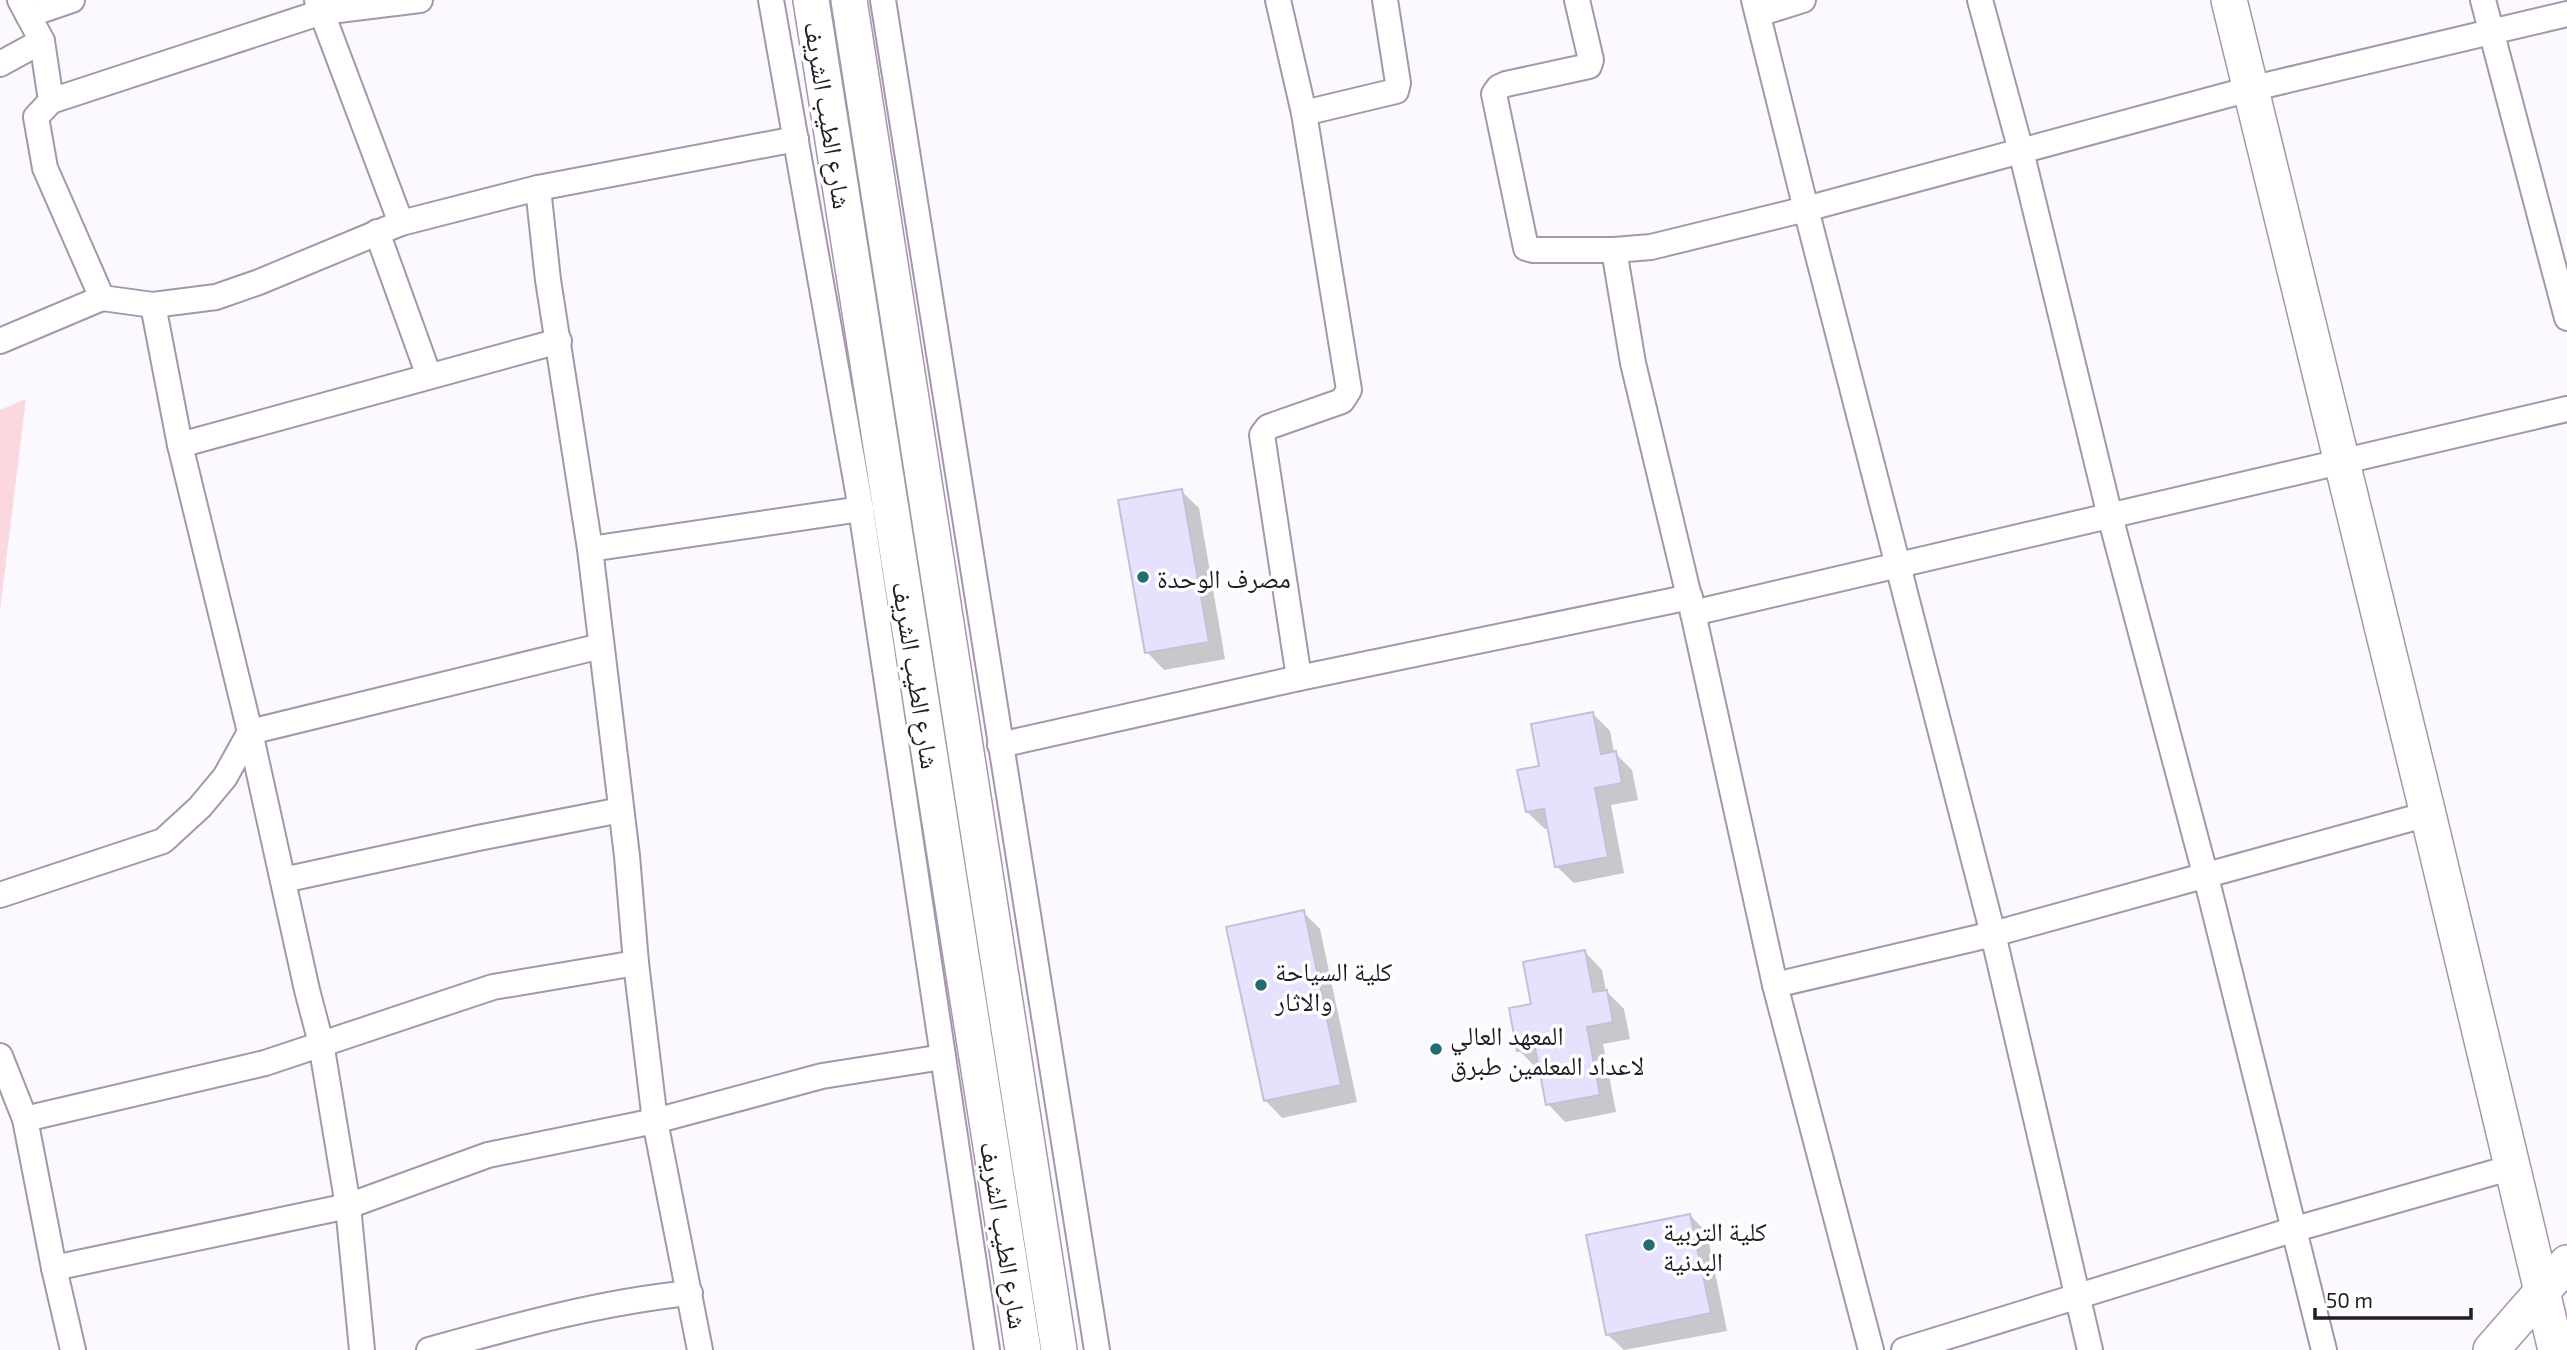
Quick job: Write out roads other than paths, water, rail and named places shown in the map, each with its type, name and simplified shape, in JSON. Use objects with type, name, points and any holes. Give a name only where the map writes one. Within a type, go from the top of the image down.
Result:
[{"type":"main road","name":"شارع الطيب الشريف","points":[[811,0],[1023,1350]]},
{"type":"main road","name":"شارع الطيب الشريف","points":[[849,0],[1059,1350]]},
{"type":"main road","points":[[2229,0],[2556,1350]]},
{"type":"main road","points":[[2490,1350],[2567,1263]]},
{"type":"street","points":[[51,101],[42,41],[24,8],[72,0]]},
{"type":"street","points":[[102,298],[45,169],[36,117],[51,101],[319,6],[420,0]]},
{"type":"street","points":[[771,0],[861,509],[987,1350]]},
{"type":"street","points":[[883,0],[1097,1350]]},
{"type":"street","points":[[1278,0],[1304,113],[1349,390],[1342,401],[1268,426],[1262,435],[1299,678]]},
{"type":"street","points":[[1304,113],[1396,91],[1398,83],[1385,0]]},
{"type":"street","points":[[1577,0],[1591,60],[1589,66],[1506,84],[1499,87],[1494,94],[1526,248],[1533,250],[1651,247],[1806,209],[2250,89],[2567,14]]},
{"type":"street","points":[[1803,0],[1756,7],[1993,934],[2075,1295],[2090,1350]]},
{"type":"street","points":[[1980,0],[2021,152],[2110,516],[2206,877],[2324,1350]]},
{"type":"street","points":[[2483,0],[2567,318]]},
{"type":"street","points":[[319,6],[401,223]]},
{"type":"street","points":[[0,64],[42,41]]},
{"type":"street","points":[[0,341],[102,298],[152,305],[216,297],[401,223],[538,188],[796,139]]},
{"type":"street","points":[[538,188],[548,280],[590,550],[656,1121],[700,1350]]},
{"type":"street","points":[[377,232],[429,376]]},
{"type":"street","points":[[1614,250],[1633,363],[1691,605],[1774,985],[1871,1350]]},
{"type":"street","points":[[152,305],[180,445],[250,732],[321,1043],[348,1206],[362,1350]]},
{"type":"street","points":[[180,445],[559,341]]},
{"type":"street","points":[[1000,745],[1299,678],[1897,564],[2567,409]]},
{"type":"street","points":[[590,550],[861,509]]},
{"type":"street","points":[[0,895],[163,841],[200,807],[225,777],[250,732],[601,646]]},
{"type":"street","points":[[283,880],[621,810]]},
{"type":"street","points":[[1774,985],[1993,934],[2428,814]]},
{"type":"street","points":[[25,1119],[265,1063],[493,987],[636,962]]},
{"type":"street","points":[[0,1056],[25,1119],[73,1350]]},
{"type":"street","points":[[54,1268],[348,1206],[488,1155],[656,1121],[822,1076],[943,1057]]},
{"type":"street","points":[[1904,1350],[2075,1295],[2513,1167]]},
{"type":"street","points":[[429,1350],[561,1313],[639,1298],[690,1293]]},
{"type":"place","name":"مصرف الوحدة","points":[[1143,577]]},
{"type":"place","name":"كلية السياحة والاثار","points":[[1261,985]]},
{"type":"place","name":"المعهد العالي لاعداد المعلمين طبرق","points":[[1436,1049]]},
{"type":"place","name":"كلية التربية البدنية","points":[[1649,1245]]}]
